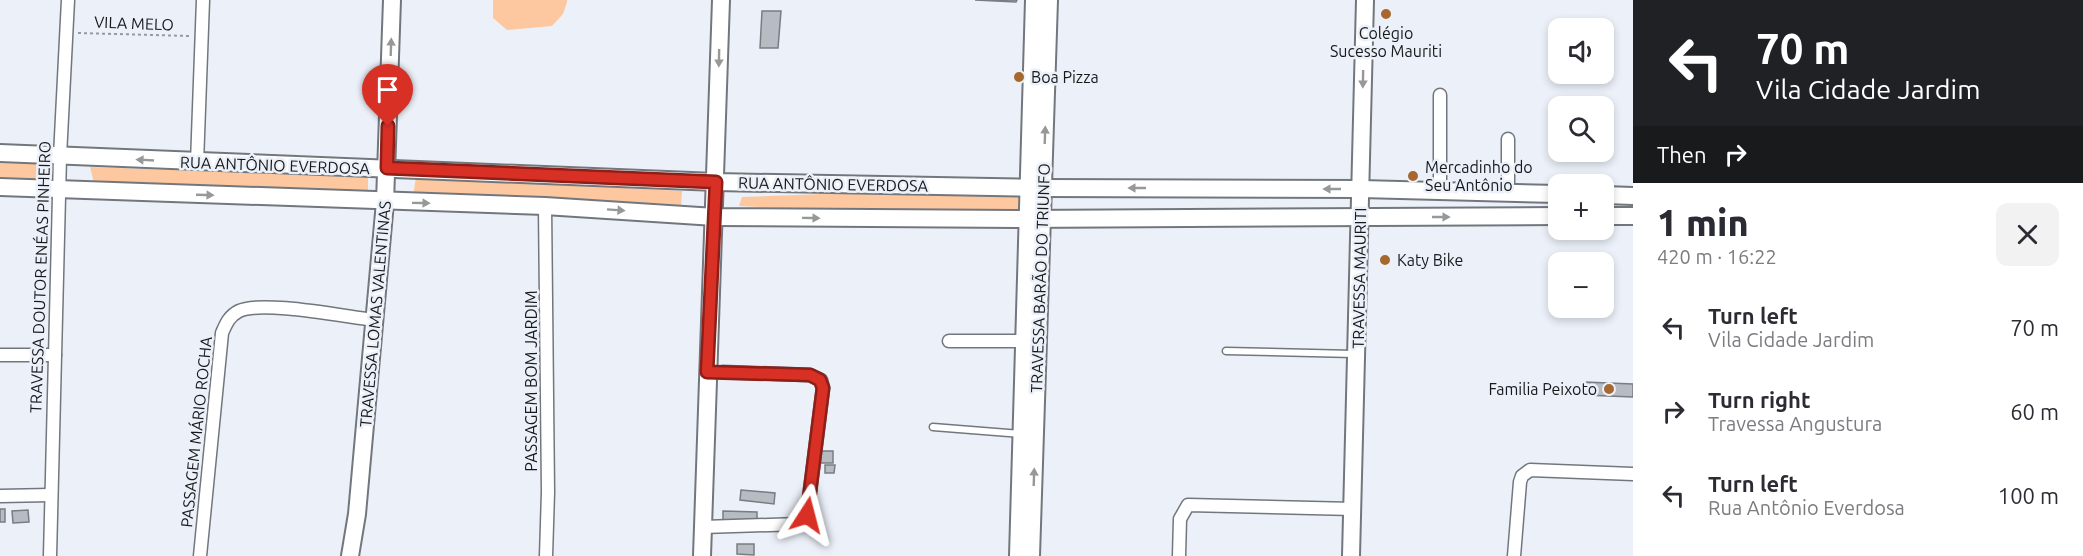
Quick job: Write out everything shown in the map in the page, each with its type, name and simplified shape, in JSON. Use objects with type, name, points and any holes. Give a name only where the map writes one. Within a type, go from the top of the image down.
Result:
[{"type":"street","name":"TRAVESSA DOUTOR ENÉAS PINHEIRO","points":[[50,556],[60,156],[68,0]]},
{"type":"street","points":[[197,163],[203,0]]},
{"type":"street","name":"TRAVESSA LOMAS VALENTINAS","points":[[350,556],[357,514],[385,202],[392,0]]},
{"type":"street","points":[[702,556],[715,372],[715,217],[721,0]]},
{"type":"street","name":"TRAVESSA BARÃO DO TRIUNFO","points":[[1035,0],[1036,188]]},
{"type":"street","name":"TRAVESSA BARÃO DO TRIUNFO","points":[[1018,556],[1026,509],[1036,188],[1048,0]]},
{"type":"street","name":"TRAVESSA MAURITI","points":[[1351,556],[1362,218],[1365,0]]},
{"type":"street","points":[[1440,95],[1440,191]]},
{"type":"street","points":[[1508,139],[1508,193]]},
{"type":"street","name":"RUA ANTÔNIO EVERDOSA","points":[[0,153],[197,163],[387,168],[716,182],[1036,188],[1361,189],[1548,194]]},
{"type":"street","name":"RUA ANTÔNIO EVERDOSA","points":[[0,187],[545,206],[715,217],[1035,219],[1548,216]]},
{"type":"street","points":[[1405,217],[1399,211],[1397,203],[1399,195],[1406,190]]},
{"type":"street","points":[[1614,195],[1633,196]]},
{"type":"street","name":"PASSAGEM BOM JARDIM","points":[[545,206],[548,492],[546,556]]},
{"type":"street","points":[[1614,216],[1633,216]]},
{"type":"street","name":"TRAVESSA BARÃO DO TRIUNFO","points":[[1031,556],[1021,434],[1024,341],[1035,219]]},
{"type":"street","name":"PASSAGEM MÁRIO ROCHA","points":[[200,556],[222,333],[229,319],[239,311],[267,308],[375,320]]},
{"type":"street","points":[[949,340],[1024,341]]},
{"type":"street","points":[[0,355],[55,355]]},
{"type":"street","points":[[703,527],[798,524],[807,515],[823,388],[820,380],[810,375],[715,372]]},
{"type":"street","points":[[1514,556],[1520,482],[1522,476],[1530,470],[1633,474]]},
{"type":"street","points":[[0,496],[51,495]]},
{"type":"street","points":[[1179,556],[1180,519],[1188,505],[1353,509]]},
{"type":"lane","points":[[1226,351],[1358,355]]},
{"type":"lane","points":[[933,427],[1021,434]]},
{"type":"path","name":"VILA MELO","points":[[65,33],[201,37]]},
{"type":"shaded area","points":[[493,0],[567,0],[567,2],[563,14],[552,26],[507,30],[493,18]]},
{"type":"shaded area","points":[[0,160],[47,162],[47,183],[0,181]]},
{"type":"shaded area","points":[[90,167],[368,177],[368,194],[94,183]]},
{"type":"shaded area","points":[[416,177],[682,191],[681,206],[413,196]]},
{"type":"shaded area","points":[[1019,187],[1021,219],[739,206],[742,197]]},
{"type":"building","points":[[975,0],[1017,0],[1016,2]]},
{"type":"building","points":[[762,11],[781,11],[778,48],[760,48]]},
{"type":"building","name":"Familia Peixoto","points":[[1584,382],[1633,384],[1633,397],[1584,395]]},
{"type":"building","points":[[818,451],[833,451],[833,463],[818,463]]},
{"type":"building","points":[[825,465],[835,465],[834,473],[825,473]]},
{"type":"building","points":[[741,490],[775,493],[774,504],[740,500]]},
{"type":"building","points":[[0,509],[5,509],[5,522],[0,522]]},
{"type":"building","points":[[28,510],[29,522],[13,523],[12,511]]},
{"type":"building","points":[[723,511],[757,512],[757,521],[723,520]]},
{"type":"building","points":[[737,544],[754,544],[754,555],[737,554]]},
{"type":"place","name":"Colégio Sucesso Mauriti","points":[[1386,14]]},
{"type":"place","name":"Boa Pizza","points":[[1019,77]]},
{"type":"place","name":"Mercadinho do Seu Antônio","points":[[1413,176]]},
{"type":"place","name":"Katy Bike","points":[[1385,260]]},
{"type":"place","name":"Familia Peixoto","points":[[1609,389]]},
{"type":"route","points":[[388,126],[387,168],[716,182],[707,372],[810,375],[820,380],[823,388],[807,515]]}]
